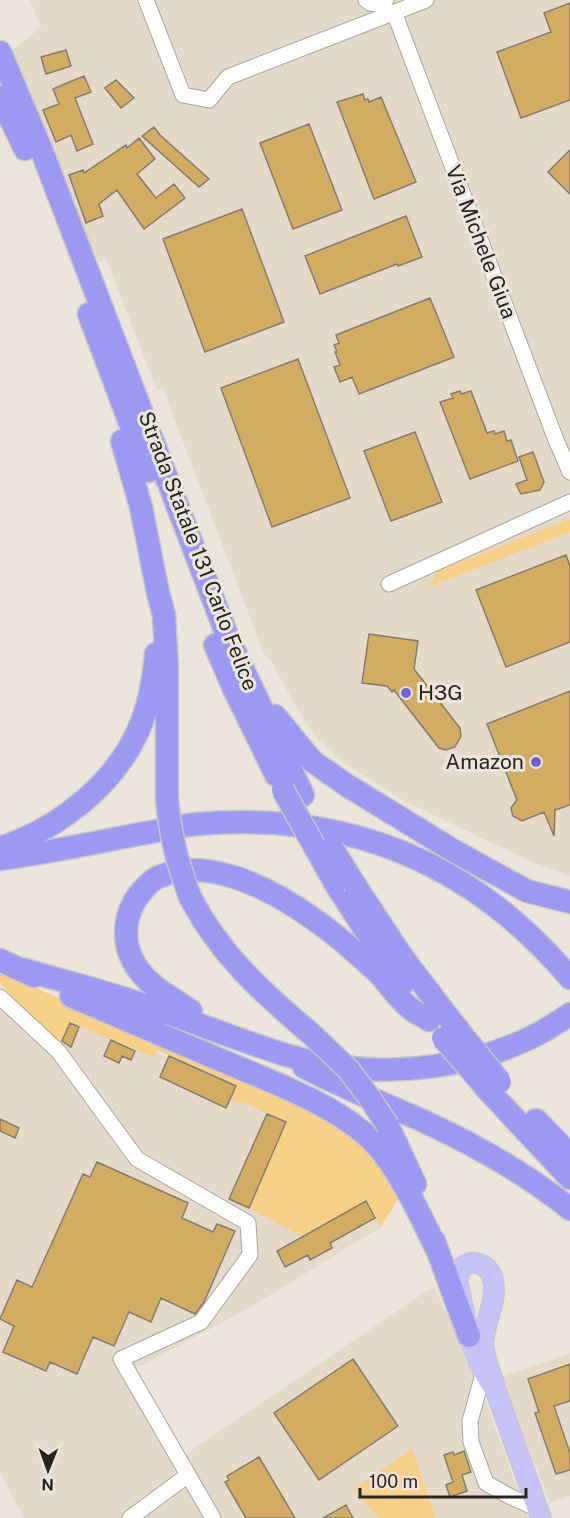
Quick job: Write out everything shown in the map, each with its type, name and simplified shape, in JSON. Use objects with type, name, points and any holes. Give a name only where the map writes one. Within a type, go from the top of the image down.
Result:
[{"type":"highway","name":"Strada Statale 131 Carlo Felice","points":[[0,52],[41,149],[228,638],[293,793]]},
{"type":"highway","name":"Strada Statale 131 Carlo Felice","points":[[0,97],[18,133],[50,212],[199,607],[234,690],[345,884],[403,957],[442,1028],[492,1084],[570,1179]]},
{"type":"highway","points":[[110,370],[116,423],[141,507],[164,615],[167,669],[167,800],[174,851],[190,897],[215,940],[245,975],[348,1069],[388,1126],[411,1176],[469,1335]]},
{"type":"highway","points":[[140,404],[171,460],[220,591],[267,703],[312,761],[348,786],[435,839],[526,891],[570,902]]},
{"type":"highway","points":[[0,848],[43,830],[80,805],[105,780],[126,751],[145,713],[154,673],[158,593]]},
{"type":"highway","points":[[0,859],[205,824],[249,821],[312,827],[356,836],[399,851],[442,870],[481,894],[520,925],[549,953],[570,978]]},
{"type":"highway","points":[[222,1032],[152,986],[130,955],[125,932],[127,919],[139,894],[159,876],[190,871],[208,871],[237,878],[270,891],[337,937],[384,979],[409,1008],[442,1028]]},
{"type":"highway","points":[[0,944],[141,1004]]},
{"type":"highway","points":[[0,960],[61,992],[294,1091],[332,1110],[366,1134],[381,1152],[413,1201],[439,1254]]},
{"type":"highway","points":[[21,969],[141,1004],[287,1055],[330,1065],[383,1068],[429,1066],[474,1058],[514,1045],[556,1024],[570,1014]]},
{"type":"highway","points":[[266,1047],[335,1084],[423,1121],[475,1148],[523,1176],[570,1209]]},
{"type":"highway","name":"Strada Statale 131 Carlo Felice","points":[[492,1084],[570,1155]]},
{"type":"main road","points":[[496,1391],[483,1374],[469,1335],[458,1277],[463,1267],[468,1264],[478,1263],[488,1268],[494,1283],[483,1345],[496,1391],[540,1514]]},
{"type":"street","points":[[146,0],[183,95],[209,100],[228,77],[390,6],[426,0]]},
{"type":"street","points":[[366,0],[370,3],[390,6]]},
{"type":"street","name":"Via Michele Giua","points":[[390,6],[570,472]]},
{"type":"street","points":[[389,584],[570,502]]},
{"type":"street","points":[[0,997],[58,1051],[137,1159],[248,1223],[250,1255],[201,1322],[121,1359],[213,1518]]},
{"type":"street","points":[[483,1374],[470,1421],[471,1442],[486,1483],[540,1514]]},
{"type":"street","points":[[130,1518],[188,1475]]},
{"type":"shaded area","points":[[30,0],[570,0],[570,876],[536,864],[404,801],[339,760],[316,737],[297,709],[272,662],[264,654],[163,389],[157,390],[106,259],[98,262],[10,52],[41,27]]},
{"type":"shaded area","points":[[570,519],[570,532],[429,587],[437,571]]},
{"type":"shaded area","points":[[0,972],[323,1116],[361,1141],[400,1196],[381,1227],[365,1202],[303,1237],[249,1208],[286,1122],[245,1103],[230,1101],[236,1085],[157,1050],[154,1057],[70,1023],[61,1043],[0,983]]},
{"type":"shaded area","points":[[0,991],[344,1127],[381,1227],[249,1308],[122,1376],[172,1464],[175,1475],[186,1454],[434,1286],[482,1391],[528,1518],[24,1518],[0,1472]]},
{"type":"shaded area","points":[[570,1353],[570,1496],[550,1503],[501,1377]]},
{"type":"shaded area","points":[[412,1449],[436,1518],[379,1518],[360,1498],[355,1489]]},
{"type":"building","points":[[570,3],[570,100],[521,118],[497,52],[551,32],[544,13]]},
{"type":"building","points":[[66,50],[71,66],[46,74],[41,57]]},
{"type":"building","points":[[84,76],[91,92],[75,98],[93,144],[77,151],[71,135],[56,142],[43,110],[59,104],[53,89]]},
{"type":"building","points":[[116,80],[134,98],[121,108],[105,88]]},
{"type":"building","points":[[363,94],[365,100],[368,99],[369,102],[381,97],[416,182],[374,199],[337,102]]},
{"type":"building","points":[[309,124],[342,210],[293,229],[260,143]]},
{"type":"building","points":[[154,127],[209,179],[199,187],[142,136]]},
{"type":"building","points":[[139,138],[155,159],[137,174],[156,198],[174,184],[185,198],[144,229],[117,190],[99,204],[103,216],[86,223],[69,175],[83,170],[84,173],[126,145],[127,148]]},
{"type":"building","points":[[570,150],[570,194],[548,172]]},
{"type":"building","points":[[242,209],[284,322],[205,352],[163,239]]},
{"type":"building","points":[[406,216],[422,257],[398,266],[397,264],[320,294],[305,256]]},
{"type":"building","points":[[430,298],[454,357],[359,394],[352,377],[340,382],[334,367],[340,365],[334,345],[339,343],[336,335]]},
{"type":"building","points":[[298,359],[350,498],[272,527],[221,388]]},
{"type":"building","points":[[460,391],[461,394],[471,391],[487,433],[494,431],[495,434],[504,431],[507,441],[511,440],[518,461],[470,479],[440,402],[453,398],[451,394]]},
{"type":"building","points":[[415,432],[442,502],[391,521],[364,451]]},
{"type":"building","points":[[533,452],[544,482],[540,490],[521,494],[516,484],[527,480],[519,457]]},
{"type":"building","points":[[566,555],[570,566],[570,642],[506,667],[476,590]]},
{"type":"building","points":[[369,634],[418,641],[414,669],[460,728],[461,736],[455,747],[446,750],[439,748],[394,690],[392,692],[387,686],[362,683]]},
{"type":"building","name":"Amazon","points":[[570,691],[570,805],[555,810],[554,836],[544,812],[522,821],[513,816],[511,808],[517,800],[487,724]]},
{"type":"building","points":[[70,1023],[79,1027],[71,1047],[62,1041]]},
{"type":"building","points":[[111,1040],[135,1051],[131,1060],[122,1056],[119,1063],[104,1056]]},
{"type":"building","points":[[169,1056],[236,1086],[226,1108],[160,1077]]},
{"type":"building","points":[[267,1114],[286,1122],[249,1208],[229,1199]]},
{"type":"building","points":[[0,1119],[19,1128],[15,1138],[0,1131]]},
{"type":"building","points":[[97,1162],[188,1203],[182,1218],[213,1232],[217,1224],[235,1231],[204,1302],[195,1314],[161,1298],[151,1322],[129,1312],[114,1346],[93,1337],[77,1374],[50,1362],[46,1371],[3,1352],[14,1326],[0,1319],[17,1280],[32,1287],[83,1174],[90,1177]]},
{"type":"building","points":[[366,1201],[375,1218],[330,1243],[332,1248],[310,1260],[308,1255],[285,1267],[277,1251]]},
{"type":"building","points":[[353,1359],[398,1426],[319,1480],[274,1413]]},
{"type":"building","points":[[570,1364],[570,1401],[554,1406],[570,1453],[570,1470],[556,1474],[535,1413],[539,1412],[528,1379]]},
{"type":"building","points":[[464,1451],[471,1472],[462,1475],[467,1491],[450,1497],[446,1485],[453,1482],[444,1455],[453,1452],[454,1455]]},
{"type":"building","points":[[259,1457],[295,1518],[246,1518],[225,1482],[229,1480],[227,1476]]},
{"type":"building","points":[[346,1505],[353,1518],[323,1518]]},
{"type":"place","name":"H3G","points":[[406,693]]},
{"type":"place","name":"Amazon","points":[[536,762]]}]
